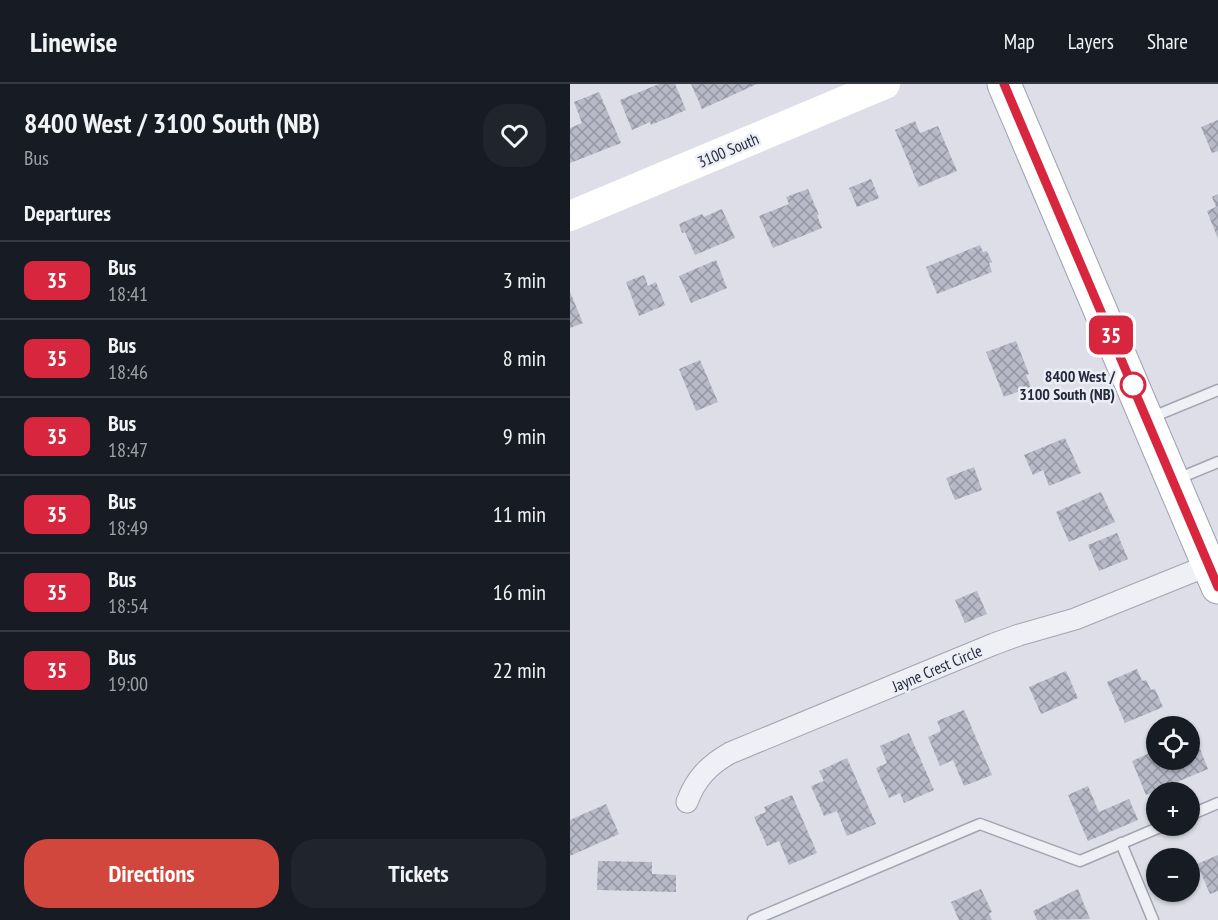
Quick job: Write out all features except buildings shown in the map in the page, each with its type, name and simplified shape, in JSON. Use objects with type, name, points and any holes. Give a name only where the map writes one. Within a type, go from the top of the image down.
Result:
[{"type":"main road","points":[[1004,84],[1213,576]]},
{"type":"street","name":"3100 South","points":[[570,216],[885,84]]},
{"type":"street","name":"Jayne Crest Circle","points":[[687,802],[702,774],[715,762],[730,753],[994,644],[1213,576]]},
{"type":"lane","points":[[1147,419],[1218,390]]},
{"type":"lane","points":[[1173,481],[1218,462]]},
{"type":"lane","points":[[1200,811],[1218,803]]},
{"type":"lane","points":[[753,920],[980,824],[1080,861],[1146,833]]},
{"type":"lane","points":[[1121,843],[1153,920]]},
{"type":"bus line","name":"35","points":[[1004,84],[1218,587]]},
{"type":"place","name":"8400 West / 3100 South (NB)","points":[[1133,385]]}]
